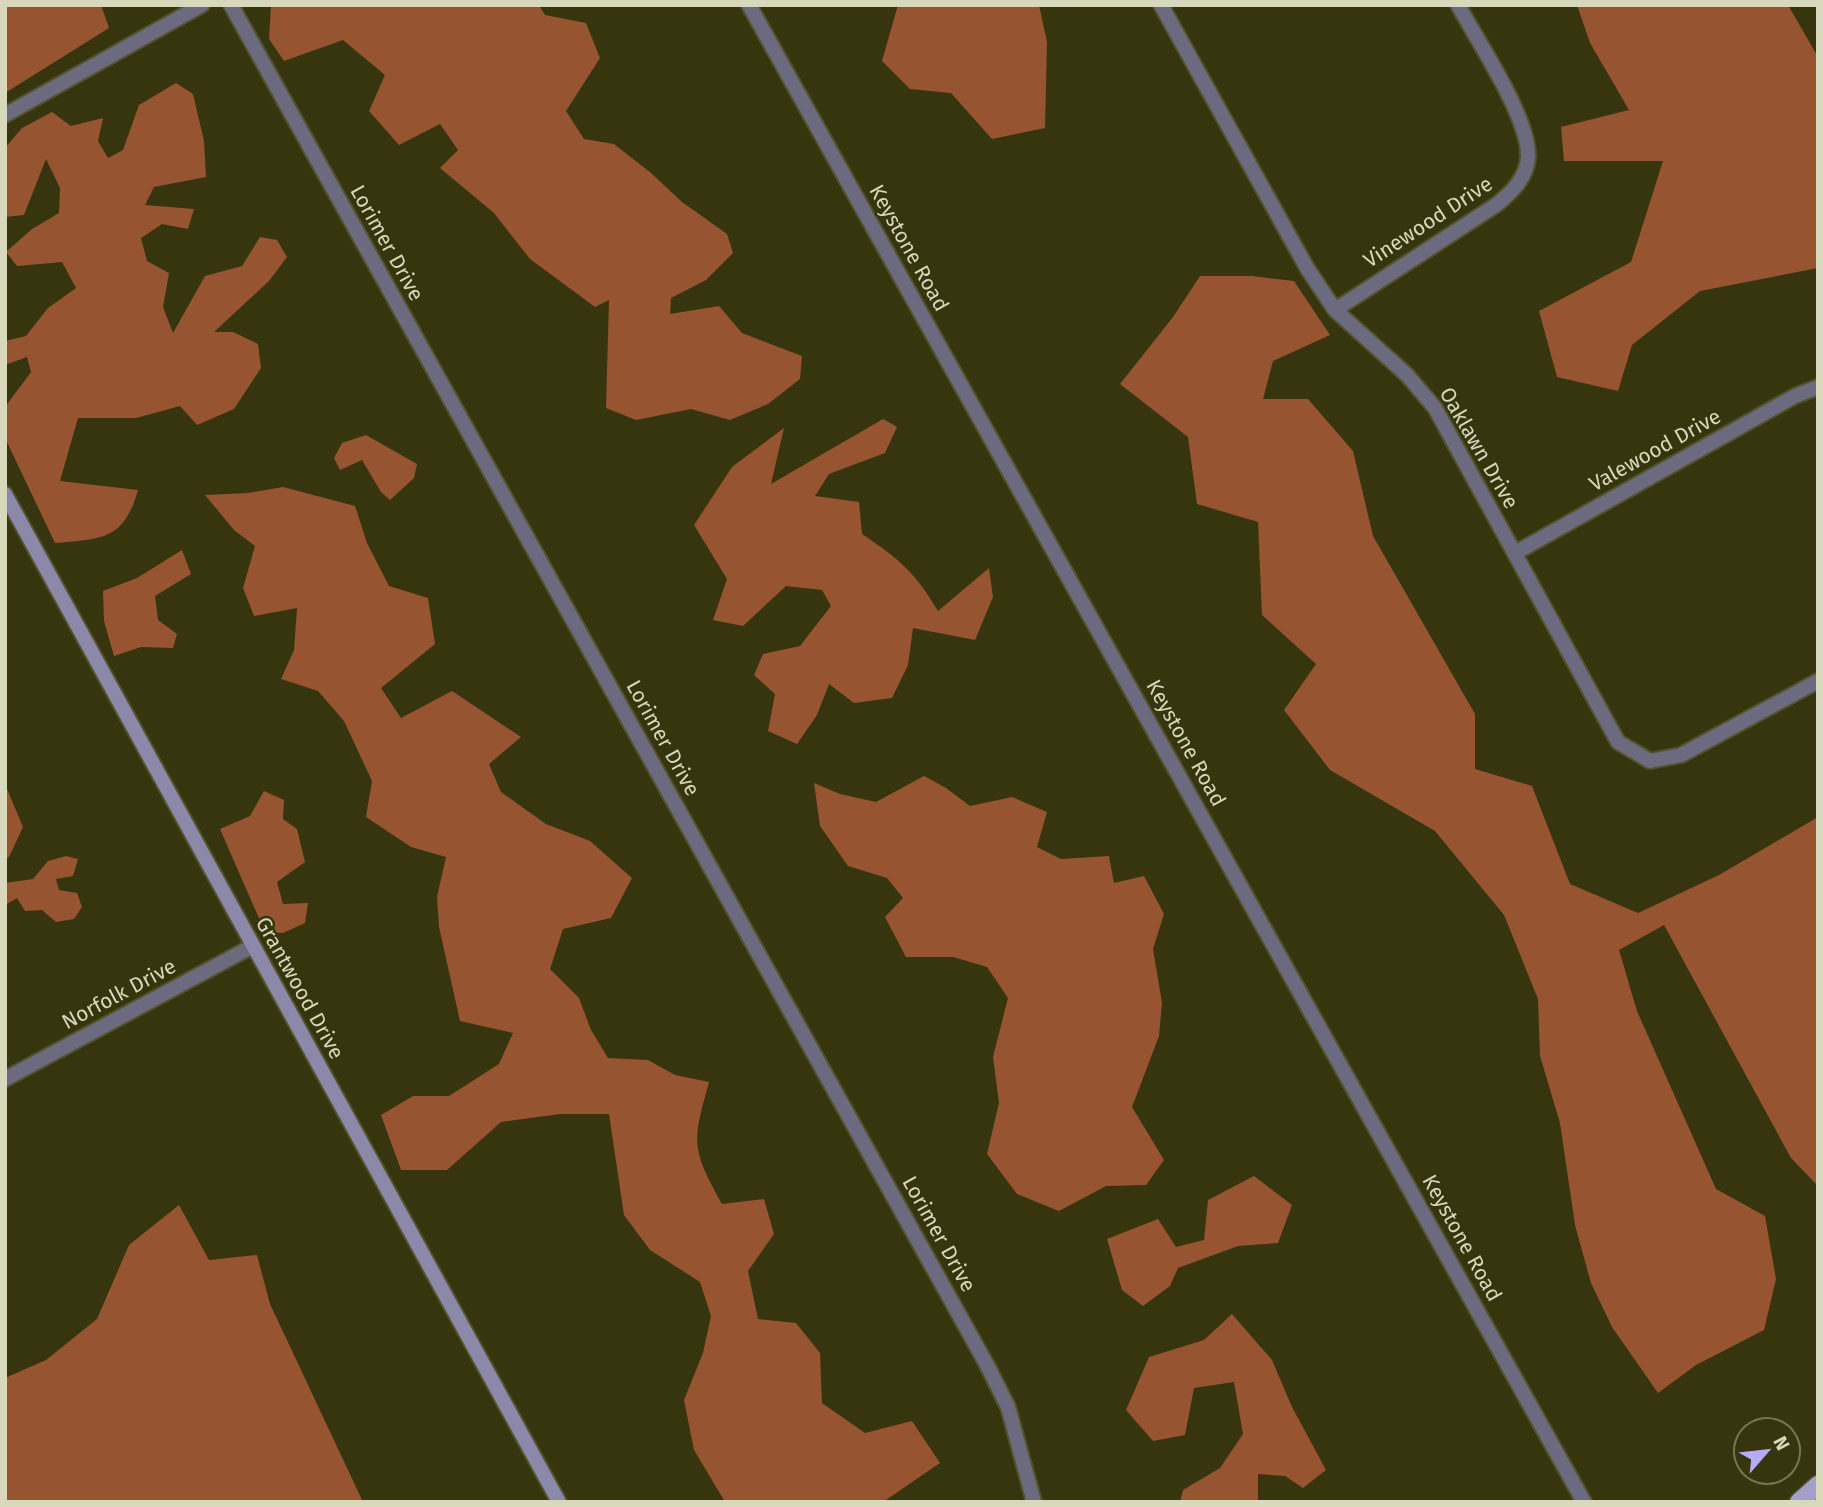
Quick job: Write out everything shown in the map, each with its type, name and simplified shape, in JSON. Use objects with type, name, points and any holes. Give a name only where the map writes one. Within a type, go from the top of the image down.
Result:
[{"type":"main road","points":[[1799,1502],[1818,1485]]},
{"type":"street","points":[[5,115],[202,5]]},
{"type":"street","name":"Lorimer Drive","points":[[230,5],[988,1365],[1012,1420],[1034,1502]]},
{"type":"street","name":"Keystone Road","points":[[749,5],[1584,1502]]},
{"type":"street","name":"Oaklawn Drive","points":[[1161,5],[1307,268],[1335,310],[1407,375],[1435,408],[1618,742],[1650,761],[1681,755],[1818,681]]},
{"type":"street","name":"Vinewood Drive","points":[[1335,310],[1496,205],[1517,187],[1528,158],[1521,121],[1458,5]]},
{"type":"street","name":"Valewood Drive","points":[[1515,553],[1795,396],[1818,387]]},
{"type":"street","name":"Grantwood Drive","points":[[5,494],[559,1502]]},
{"type":"street","name":"Norfolk Drive","points":[[5,1079],[253,946]]},
{"type":"shaded area","points":[[5,5],[101,5],[109,28],[5,93]]},
{"type":"shaded area","points":[[271,5],[539,5],[545,15],[586,23],[600,58],[566,111],[584,139],[614,144],[682,202],[727,234],[733,253],[706,280],[671,298],[670,314],[719,306],[742,333],[802,356],[800,379],[768,404],[730,420],[691,409],[636,420],[606,408],[609,300],[595,307],[530,259],[494,213],[440,168],[458,150],[440,124],[399,145],[369,111],[385,75],[343,40],[284,61],[269,39]]},
{"type":"shaded area","points":[[898,5],[1039,5],[1047,42],[1045,128],[992,139],[951,93],[910,89],[882,61]]},
{"type":"shaded area","points":[[1577,5],[1788,5],[1818,57],[1818,268],[1700,291],[1632,345],[1618,391],[1557,377],[1539,311],[1631,262],[1663,161],[1564,161],[1561,127],[1629,110],[1590,43]]},
{"type":"shaded area","points":[[176,83],[193,94],[204,141],[206,177],[154,187],[145,205],[194,209],[188,229],[162,224],[141,238],[147,261],[169,273],[163,307],[173,333],[205,276],[242,266],[260,237],[277,240],[287,257],[269,281],[214,332],[233,332],[258,344],[261,368],[234,409],[197,425],[180,406],[136,418],[78,418],[60,481],[138,490],[126,519],[109,534],[86,540],[55,543],[5,438],[5,407],[31,372],[27,357],[5,365],[5,341],[26,336],[48,308],[76,288],[62,262],[17,266],[6,252],[32,229],[59,213],[60,188],[46,159],[24,215],[5,217],[5,148],[22,128],[52,112],[71,126],[103,118],[98,141],[108,158],[123,150],[139,105]]},
{"type":"shaded area","points":[[1200,276],[1252,276],[1294,281],[1330,335],[1273,361],[1263,399],[1308,399],[1353,451],[1373,536],[1475,714],[1475,769],[1532,786],[1570,884],[1638,913],[1719,875],[1818,817],[1818,1186],[1791,1158],[1664,925],[1619,950],[1637,1011],[1716,1189],[1765,1216],[1776,1279],[1764,1330],[1696,1365],[1658,1393],[1612,1327],[1591,1283],[1575,1225],[1560,1123],[1540,1056],[1538,999],[1504,915],[1435,831],[1330,770],[1284,710],[1316,664],[1262,615],[1258,522],[1197,504],[1188,437],[1120,384],[1173,317]]},
{"type":"shaded area","points":[[883,419],[897,427],[885,453],[829,474],[815,496],[859,502],[862,534],[905,567],[922,586],[938,611],[989,568],[993,597],[975,640],[913,628],[908,665],[892,698],[854,703],[829,684],[817,715],[797,744],[768,731],[775,694],[754,675],[763,654],[800,646],[831,606],[822,590],[786,586],[743,626],[713,620],[727,579],[694,525],[732,467],[784,428],[771,484]]},
{"type":"shaded area","points":[[366,435],[417,464],[414,478],[390,500],[381,492],[362,460],[340,470],[334,458],[342,443]]},
{"type":"shaded area","points":[[283,487],[355,506],[367,543],[389,586],[428,598],[435,644],[381,688],[401,718],[452,691],[521,737],[489,764],[501,792],[546,824],[590,841],[632,878],[611,918],[563,929],[550,969],[579,998],[591,1030],[608,1058],[648,1060],[675,1075],[709,1082],[697,1133],[704,1170],[722,1204],[764,1199],[774,1234],[748,1271],[758,1319],[796,1323],[820,1353],[822,1403],[865,1433],[912,1421],[940,1463],[883,1502],[725,1502],[694,1450],[684,1400],[703,1353],[711,1316],[700,1282],[650,1250],[624,1215],[609,1114],[560,1114],[501,1122],[447,1170],[401,1170],[381,1115],[413,1096],[449,1096],[499,1064],[513,1033],[460,1021],[439,927],[437,897],[446,857],[411,847],[366,817],[372,781],[344,721],[318,691],[281,679],[294,650],[297,608],[254,616],[243,588],[255,546],[234,530],[205,495],[248,493]]},
{"type":"shaded area","points":[[182,550],[191,574],[155,596],[158,620],[177,634],[173,648],[141,647],[114,656],[104,621],[103,591],[137,578]]},
{"type":"shaded area","points":[[924,776],[970,806],[1012,797],[1047,812],[1037,847],[1061,859],[1109,856],[1114,883],[1144,876],[1164,914],[1153,949],[1162,1003],[1159,1036],[1132,1107],[1164,1160],[1146,1185],[1106,1186],[1059,1211],[1017,1194],[987,1154],[999,1103],[993,1057],[1008,998],[987,967],[953,957],[906,957],[885,917],[903,898],[887,878],[848,866],[820,826],[814,783],[840,794],[876,802]]},
{"type":"shaded area","points":[[5,784],[23,827],[9,857],[5,859]]},
{"type":"shaded area","points":[[264,791],[284,800],[283,819],[297,829],[305,862],[277,882],[283,904],[308,903],[305,923],[283,933],[265,932],[220,829],[250,816]]},
{"type":"shaded area","points":[[66,856],[78,859],[73,876],[56,879],[59,890],[77,893],[82,907],[74,919],[56,922],[42,910],[25,911],[17,898],[5,905],[5,883],[33,879],[48,861]]},
{"type":"shaded area","points":[[1254,1176],[1292,1205],[1278,1243],[1238,1246],[1178,1268],[1170,1286],[1143,1306],[1122,1290],[1107,1239],[1158,1219],[1176,1247],[1204,1240],[1208,1200]]},
{"type":"shaded area","points":[[179,1205],[209,1260],[257,1255],[270,1304],[363,1502],[5,1502],[5,1378],[46,1360],[97,1319],[129,1245]]},
{"type":"shaded area","points":[[1232,1314],[1272,1360],[1292,1407],[1326,1470],[1303,1488],[1285,1476],[1258,1474],[1258,1502],[1180,1502],[1183,1490],[1220,1468],[1243,1434],[1234,1382],[1194,1388],[1185,1435],[1153,1441],[1126,1410],[1149,1357],[1204,1340]]}]
